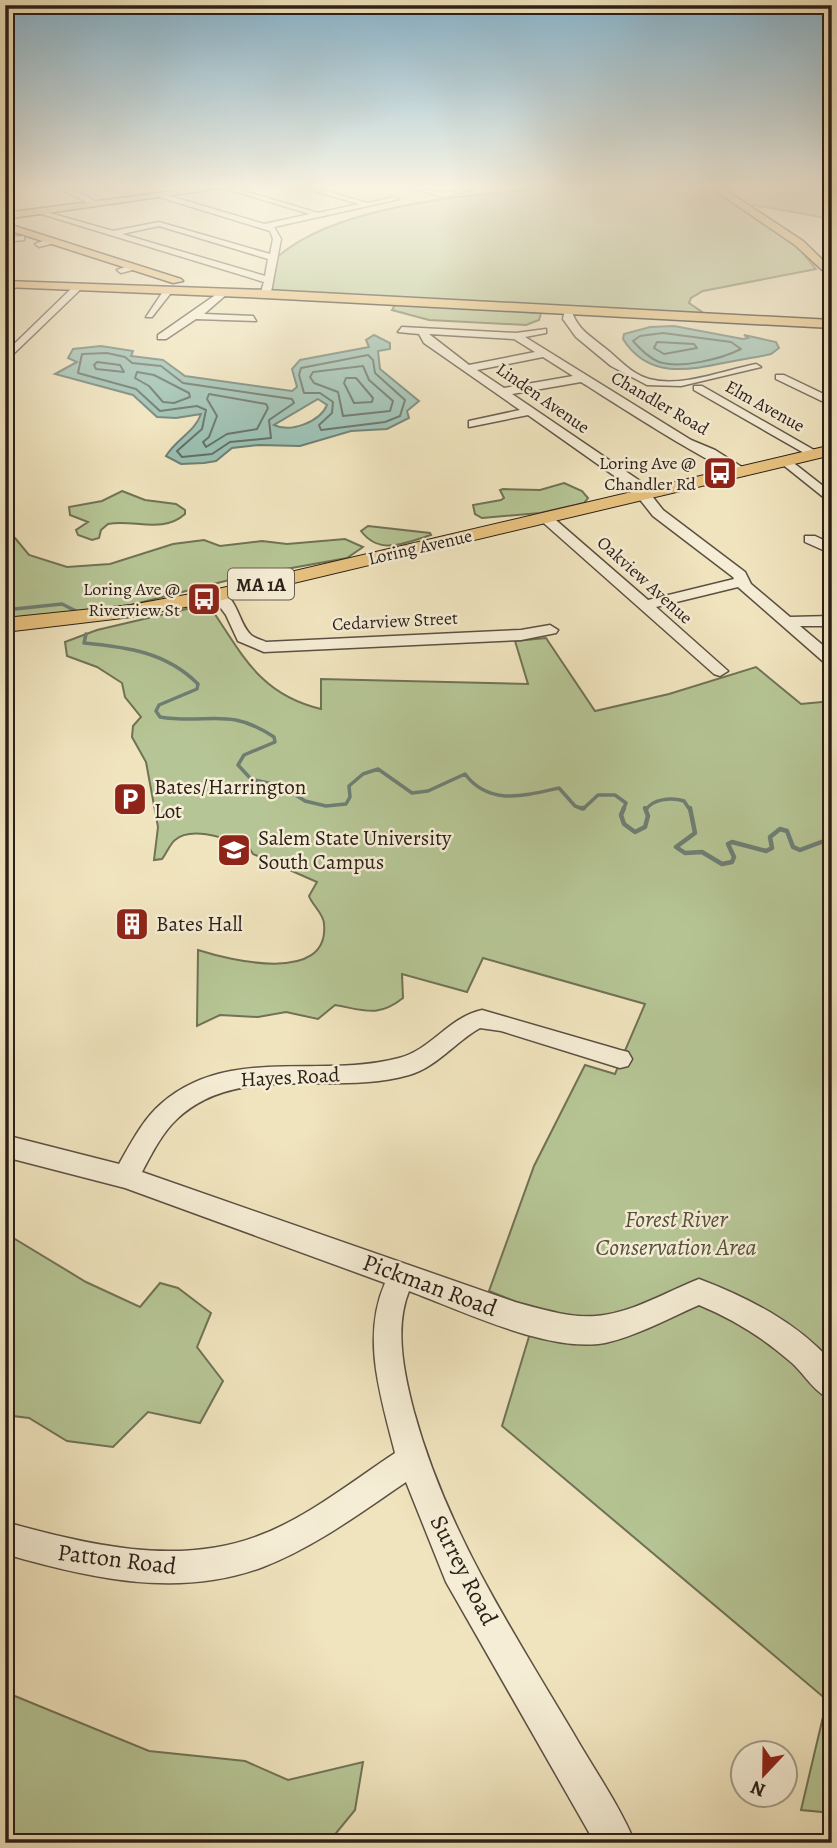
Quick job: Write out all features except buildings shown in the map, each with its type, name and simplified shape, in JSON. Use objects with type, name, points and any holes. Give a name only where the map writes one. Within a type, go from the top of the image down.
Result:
[{"type":"highway","name":"Loring Avenue","points":[[5,625],[131,611],[218,595],[823,452]]},
{"type":"main road","points":[[129,273],[169,289]]},
{"type":"main road","points":[[152,273],[205,291]]},
{"type":"main road","points":[[8,287],[169,289],[832,324]]},
{"type":"street","points":[[243,273],[268,281]]},
{"type":"street","points":[[266,294],[270,273]]},
{"type":"street","points":[[5,359],[79,286]]},
{"type":"street","points":[[149,315],[169,289]]},
{"type":"street","points":[[162,337],[224,292]]},
{"type":"street","points":[[568,312],[568,319],[580,335],[639,379],[663,385],[757,367]]},
{"type":"street","points":[[194,316],[253,319]]},
{"type":"street","points":[[402,330],[516,336],[542,331]]},
{"type":"street","name":"Linden Avenue","points":[[422,331],[428,341],[635,484],[658,513],[740,575],[742,582],[832,661]]},
{"type":"street","name":"Chandler Road","points":[[516,336],[687,443],[711,453],[741,472]]},
{"type":"street","points":[[469,368],[544,354]]},
{"type":"street","name":"Chandler Road","points":[[561,365],[609,357]]},
{"type":"street","points":[[780,377],[832,402]]},
{"type":"street","points":[[503,392],[583,378]]},
{"type":"street","name":"Elm Avenue","points":[[698,388],[823,452]]},
{"type":"street","points":[[473,424],[531,411]]},
{"type":"street","points":[[786,461],[831,498]]},
{"type":"street","name":"Oakview Avenue","points":[[545,518],[720,671]]},
{"type":"street","points":[[810,539],[832,550]]},
{"type":"street","points":[[644,606],[742,582]]},
{"type":"street","name":"Cedarview Street","points":[[218,595],[233,614],[244,638],[258,645],[274,647],[504,636],[550,630]]},
{"type":"street","points":[[786,622],[832,621]]},
{"type":"street","name":"Hayes Road","points":[[125,1177],[162,1118],[201,1088],[230,1080],[345,1074],[406,1066],[440,1048],[471,1020],[483,1018],[620,1059]]},
{"type":"street","name":"Pickman Road","points":[[5,1146],[125,1177],[515,1316],[596,1330],[623,1324],[699,1292],[728,1302],[761,1320],[832,1385]]},
{"type":"street","name":"Surrey Road","points":[[402,1276],[390,1304],[387,1342],[393,1388],[412,1460],[458,1570],[615,1843]]},
{"type":"street","name":"Patton Road","points":[[5,1538],[93,1561],[145,1568],[194,1568],[245,1557],[294,1536],[412,1460]]},
{"type":"green space","points":[[273,273],[794,273],[703,291],[691,298],[689,303],[702,312],[701,315],[511,311],[541,313],[539,320],[526,325],[429,320],[392,310],[397,301],[271,292]]},
{"type":"green space","points":[[564,483],[582,491],[588,498],[584,503],[540,513],[482,518],[475,514],[473,505],[504,498],[500,490],[540,490]]},
{"type":"green space","points":[[122,491],[145,500],[176,504],[185,510],[185,514],[176,520],[158,525],[108,524],[101,530],[99,538],[92,540],[78,535],[76,530],[88,522],[70,515],[69,507],[102,501]]},
{"type":"green space","points":[[368,526],[431,535],[402,544],[385,545],[368,539],[361,531]]},
{"type":"green space","points":[[15,538],[29,555],[67,567],[110,564],[173,544],[204,540],[220,546],[262,541],[287,544],[345,539],[363,547],[347,558],[241,577],[131,605],[5,621],[5,540]]},
{"type":"green space","name":"Forest River Conservation Area","points":[[208,604],[242,655],[267,682],[299,702],[321,709],[321,679],[528,684],[515,641],[546,638],[595,711],[669,694],[756,667],[801,704],[832,701],[832,1813],[801,1810],[827,1700],[502,1426],[537,1310],[489,1291],[534,1166],[585,1065],[615,1074],[645,1004],[483,958],[467,992],[402,974],[403,998],[386,1008],[370,1011],[335,1005],[318,1019],[286,1012],[258,1017],[220,1015],[197,1026],[198,950],[232,959],[275,964],[295,962],[311,955],[322,943],[324,924],[309,896],[317,882],[253,854],[248,846],[201,834],[182,836],[173,842],[162,859],[154,860],[158,827],[146,762],[132,737],[133,726],[141,717],[125,697],[122,683],[97,667],[67,656],[65,642],[97,630]]},
{"type":"green space","points":[[5,1233],[86,1282],[140,1307],[160,1283],[178,1288],[211,1313],[197,1347],[223,1381],[200,1423],[148,1412],[113,1447],[67,1441],[29,1418],[5,1415]]},
{"type":"green space","points":[[5,1692],[149,1751],[245,1761],[288,1780],[363,1762],[355,1810],[328,1843],[5,1843]]},
{"type":"water","points":[[674,326],[748,338],[744,335],[776,342],[779,348],[771,354],[684,369],[650,364],[636,354],[623,339],[624,334],[650,327]]},
{"type":"water","points":[[374,335],[390,343],[390,349],[378,351],[380,369],[419,401],[407,411],[409,418],[387,429],[351,431],[300,446],[259,445],[232,448],[216,461],[204,463],[181,464],[166,456],[194,426],[201,414],[176,418],[157,417],[133,395],[55,374],[77,362],[68,358],[73,349],[101,346],[133,351],[131,356],[163,360],[185,376],[292,391],[297,387],[292,369],[300,360],[369,347],[366,340]],"holes":[[[318,399],[327,405],[318,416],[304,424],[288,428],[274,425]]]},
{"type":"waterway","points":[[5,610],[62,604],[76,611]]},
{"type":"waterway","points":[[86,634],[84,643],[131,649],[159,658],[186,673],[198,684],[197,689],[159,705],[156,711],[160,717],[230,719],[244,722],[274,737],[275,742],[244,755],[238,765],[251,779],[282,786],[305,801],[326,806],[346,804],[350,797],[349,786],[363,774],[378,769],[412,793],[428,791],[465,774],[474,784],[496,795],[520,796],[559,788],[575,806],[583,809],[598,795],[615,795],[626,803],[623,810]]},
{"type":"waterway","points":[[646,810],[657,801],[673,799],[684,801],[690,810]]},
{"type":"waterway","points":[[624,808],[621,815],[624,824],[635,832],[645,827],[648,816],[645,808]]},
{"type":"waterway","points":[[690,808],[695,833],[676,847],[685,853],[702,852],[722,864],[732,862],[734,857],[728,844],[732,842],[766,851],[772,848],[770,837],[780,829],[787,831],[793,847],[800,850],[832,838]]},
{"type":"place","name":"Loring Ave @ Chandler Rd","points":[[720,473]]},
{"type":"place","name":"Loring Ave @ Riverview St","points":[[204,599]]},
{"type":"place","name":"Bates/Harrington Lot","points":[[130,799]]},
{"type":"place","name":"Salem State University South Campus","points":[[234,850]]},
{"type":"place","name":"Bates Hall","points":[[132,924]]}]
